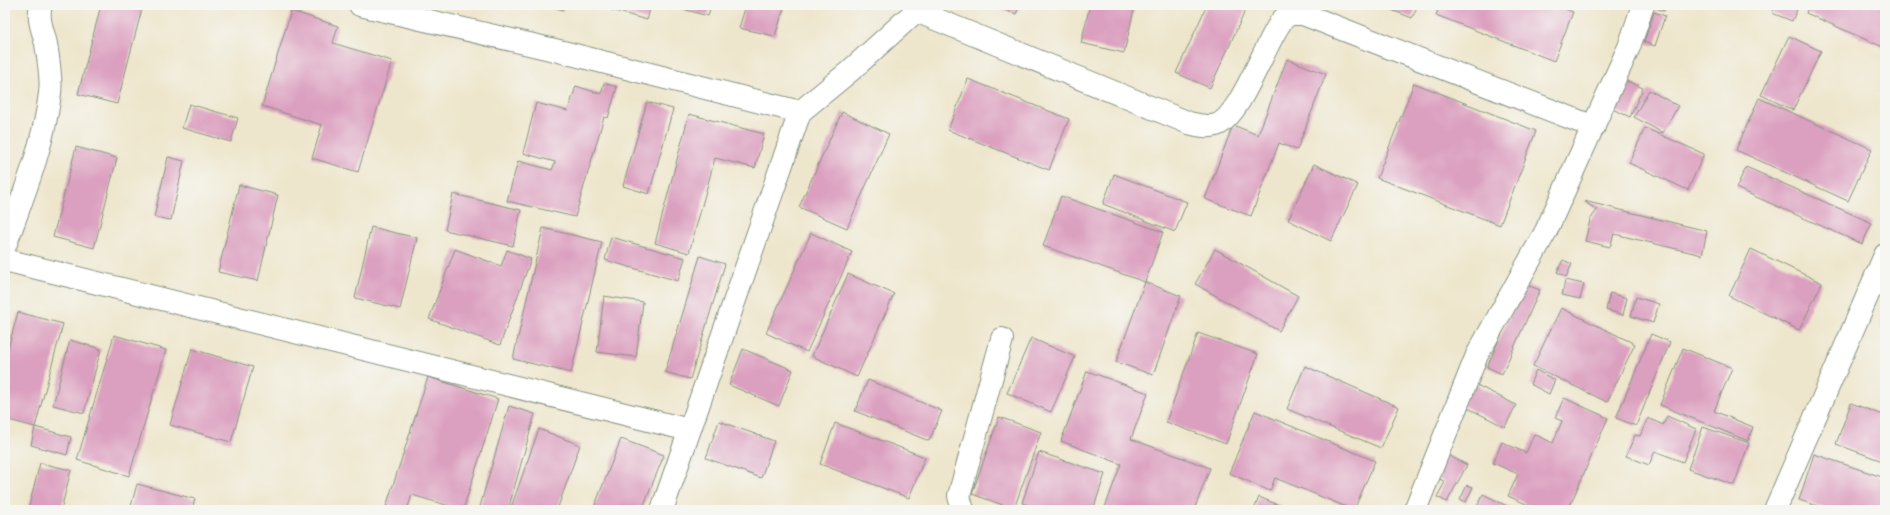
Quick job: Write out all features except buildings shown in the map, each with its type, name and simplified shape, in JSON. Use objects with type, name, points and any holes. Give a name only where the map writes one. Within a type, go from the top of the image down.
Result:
[{"type":"street","points":[[5,246],[35,163],[50,91],[46,44],[39,12],[41,5]]},
{"type":"street","points":[[360,5],[559,51],[800,112]]},
{"type":"street","points":[[1415,510],[1477,355],[1546,231],[1594,127],[1628,47],[1643,5]]},
{"type":"street","points":[[662,510],[757,241],[800,112],[850,71],[917,8],[1189,123],[1204,127],[1217,125],[1235,109],[1271,38],[1290,9],[1594,127]]},
{"type":"street","points":[[1775,510],[1885,255]]},
{"type":"street","points":[[5,260],[689,430]]},
{"type":"street","points":[[962,510],[959,496],[1002,339]]}]
